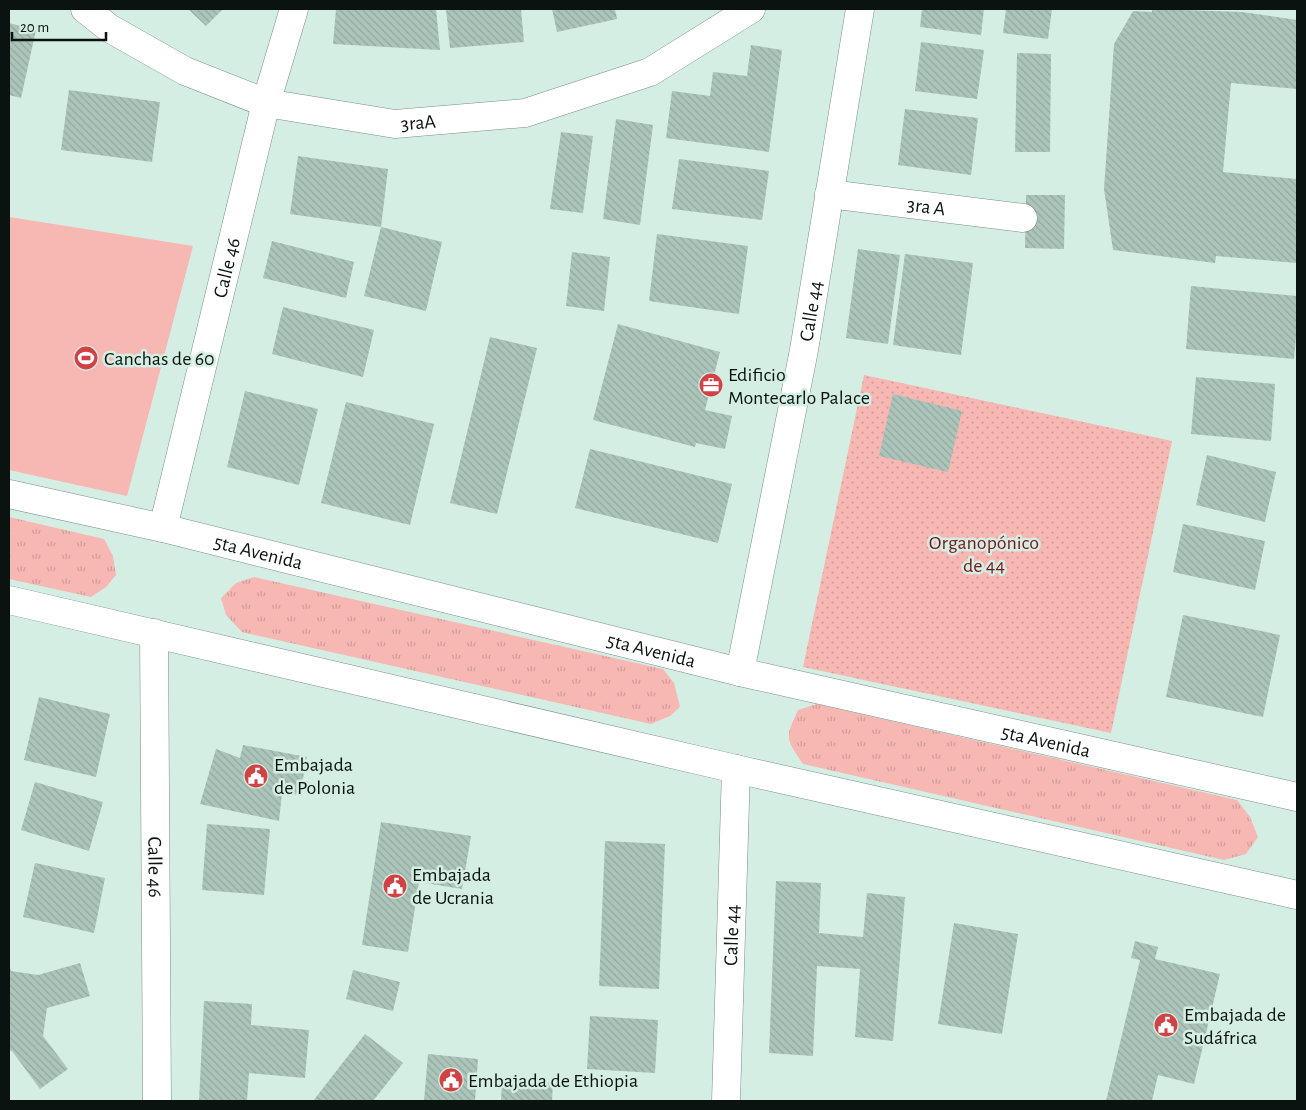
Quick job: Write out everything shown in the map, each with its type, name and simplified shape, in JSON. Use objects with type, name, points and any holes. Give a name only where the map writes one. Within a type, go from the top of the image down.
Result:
[{"type":"main road","name":"3raA","points":[[85,9],[109,28],[185,71],[266,103],[395,124],[526,113],[650,72],[751,9]]},
{"type":"main road","name":"Calle 46","points":[[162,528],[266,103],[294,9]]},
{"type":"main road","name":"Calle 44","points":[[740,672],[804,350],[860,9]]},
{"type":"main road","name":"3ra A","points":[[829,194],[1023,218]]},
{"type":"main road","name":"5ta Avenida","points":[[9,494],[162,528],[740,672],[1297,797]]},
{"type":"main road","points":[[9,600],[736,769],[1297,895]]},
{"type":"main road","name":"Calle 46","points":[[154,633],[157,1101]]},
{"type":"main road","name":"Calle 44","points":[[726,1101],[736,769]]},
{"type":"green space","name":"Canchas de 60","points":[[9,217],[193,246],[127,496],[9,470]]},
{"type":"green space","name":"Organopónico de 44","points":[[864,375],[1172,441],[1111,733],[803,667]]},
{"type":"green space","points":[[9,517],[104,539],[113,556],[116,575],[106,587],[91,597],[9,579]]},
{"type":"green space","points":[[254,577],[663,669],[674,683],[680,707],[670,716],[651,724],[242,632],[226,615],[221,598],[236,583]]},
{"type":"green space","points":[[817,704],[1237,800],[1250,817],[1258,837],[1246,854],[1224,860],[803,764],[790,743],[789,733],[798,710]]},
{"type":"building","points":[[188,9],[223,9],[206,26]]},
{"type":"building","points":[[336,9],[436,9],[440,50],[333,44]]},
{"type":"building","points":[[446,9],[521,9],[524,42],[450,48]]},
{"type":"building","points":[[552,9],[615,9],[617,19],[557,32]]},
{"type":"building","points":[[922,9],[984,9],[981,35],[920,27]]},
{"type":"building","points":[[1006,9],[1052,9],[1048,39],[1003,33]]},
{"type":"building","points":[[1152,9],[1242,12],[1297,20],[1297,89],[1231,83],[1223,172],[1297,179],[1297,263],[1216,256],[1215,263],[1113,250],[1104,189],[1114,44],[1133,11],[1152,12]]},
{"type":"building","points":[[9,23],[36,30],[21,98],[9,95]]},
{"type":"building","points":[[921,42],[984,50],[977,99],[915,91]]},
{"type":"building","points":[[751,45],[782,50],[769,152],[666,138],[672,91],[710,96],[713,72],[747,76]]},
{"type":"building","points":[[1017,53],[1051,54],[1050,152],[1015,152]]},
{"type":"building","points":[[69,90],[160,102],[152,162],[61,150]]},
{"type":"building","points":[[905,109],[978,118],[971,175],[898,165]]},
{"type":"building","points":[[616,119],[653,125],[640,225],[603,219]]},
{"type":"building","points":[[561,132],[593,136],[583,213],[550,209]]},
{"type":"building","points":[[298,156],[388,169],[381,227],[290,214]]},
{"type":"building","points":[[679,159],[769,171],[762,220],[672,209]]},
{"type":"building","points":[[1026,195],[1065,195],[1064,249],[1025,248]]},
{"type":"building","points":[[381,227],[442,242],[426,311],[364,296]]},
{"type":"building","points":[[657,234],[748,246],[739,314],[649,301]]},
{"type":"building","points":[[272,241],[354,262],[346,298],[263,278]]},
{"type":"building","points":[[858,249],[900,255],[888,344],[846,338]]},
{"type":"building","points":[[572,252],[610,257],[604,311],[566,306]]},
{"type":"building","points":[[905,254],[973,263],[961,355],[893,345]]},
{"type":"building","points":[[1191,286],[1297,296],[1294,359],[1186,349]]},
{"type":"building","points":[[283,307],[374,330],[363,377],[272,354]]},
{"type":"building","points":[[618,324],[720,352],[705,410],[732,416],[725,449],[696,443],[695,447],[593,420]]},
{"type":"building","points":[[490,337],[537,348],[497,514],[450,503]]},
{"type":"building","points":[[1196,377],[1275,384],[1271,441],[1191,434]]},
{"type":"building","points":[[245,391],[318,409],[299,485],[227,467]]},
{"type":"building","points":[[893,394],[962,411],[948,472],[879,456]]},
{"type":"building","points":[[346,402],[434,424],[410,525],[321,503]]},
{"type":"building","points":[[590,449],[732,484],[718,543],[575,508]]},
{"type":"building","points":[[1207,455],[1276,472],[1265,522],[1196,505]]},
{"type":"building","points":[[1183,524],[1265,541],[1255,590],[1173,572]]},
{"type":"building","points":[[1183,615],[1280,635],[1263,717],[1166,697]]},
{"type":"building","points":[[39,697],[110,714],[96,777],[24,760]]},
{"type":"building","name":"Embajada de Polonia","points":[[243,745],[307,757],[300,795],[282,793],[279,821],[200,804],[216,749],[240,758]]},
{"type":"building","points":[[35,782],[103,802],[89,851],[21,830]]},
{"type":"building","name":"Embajada de Ucrania","points":[[381,822],[471,836],[462,889],[419,882],[408,952],[362,945]]},
{"type":"building","points":[[207,824],[270,829],[264,895],[202,890]]},
{"type":"building","points":[[605,841],[665,844],[659,989],[599,986]]},
{"type":"building","points":[[35,863],[105,878],[94,933],[23,917]]},
{"type":"building","points":[[776,881],[821,883],[819,933],[863,937],[867,893],[905,897],[893,1041],[855,1037],[860,969],[817,966],[813,1056],[769,1053]]},
{"type":"building","points":[[954,923],[1018,934],[1002,1034],[938,1024]]},
{"type":"building","name":"Embajada de Sudáfrica","points":[[1135,941],[1158,947],[1155,959],[1220,974],[1194,1084],[1158,1075],[1152,1101],[1106,1101],[1140,960],[1131,958]]},
{"type":"building","points":[[80,963],[90,996],[47,1008],[43,1036],[68,1069],[40,1089],[12,1051],[9,1050],[9,965],[11,971],[38,975]]},
{"type":"building","points":[[353,970],[400,982],[393,1011],[346,999]]},
{"type":"building","points":[[204,1001],[252,1004],[251,1025],[309,1030],[305,1078],[249,1073],[247,1101],[199,1101]]},
{"type":"building","points":[[590,1016],[658,1020],[655,1073],[587,1069]]},
{"type":"building","points":[[365,1034],[403,1063],[373,1101],[313,1101]]},
{"type":"building","name":"Embajada de Ethiopia","points":[[428,1054],[478,1059],[475,1101],[424,1101]]},
{"type":"building","points":[[502,1080],[553,1083],[552,1101],[501,1101]]},
{"type":"place","name":"Canchas de 60","points":[[86,358]]},
{"type":"place","name":"Edificio Montecarlo Palace","points":[[711,385]]},
{"type":"place","name":"Embajada de Polonia","points":[[256,776]]},
{"type":"place","name":"Embajada de Ucrania","points":[[395,886]]},
{"type":"place","name":"Embajada de Sudáfrica","points":[[1166,1025]]},
{"type":"place","name":"Embajada de Ethiopia","points":[[451,1080]]}]
